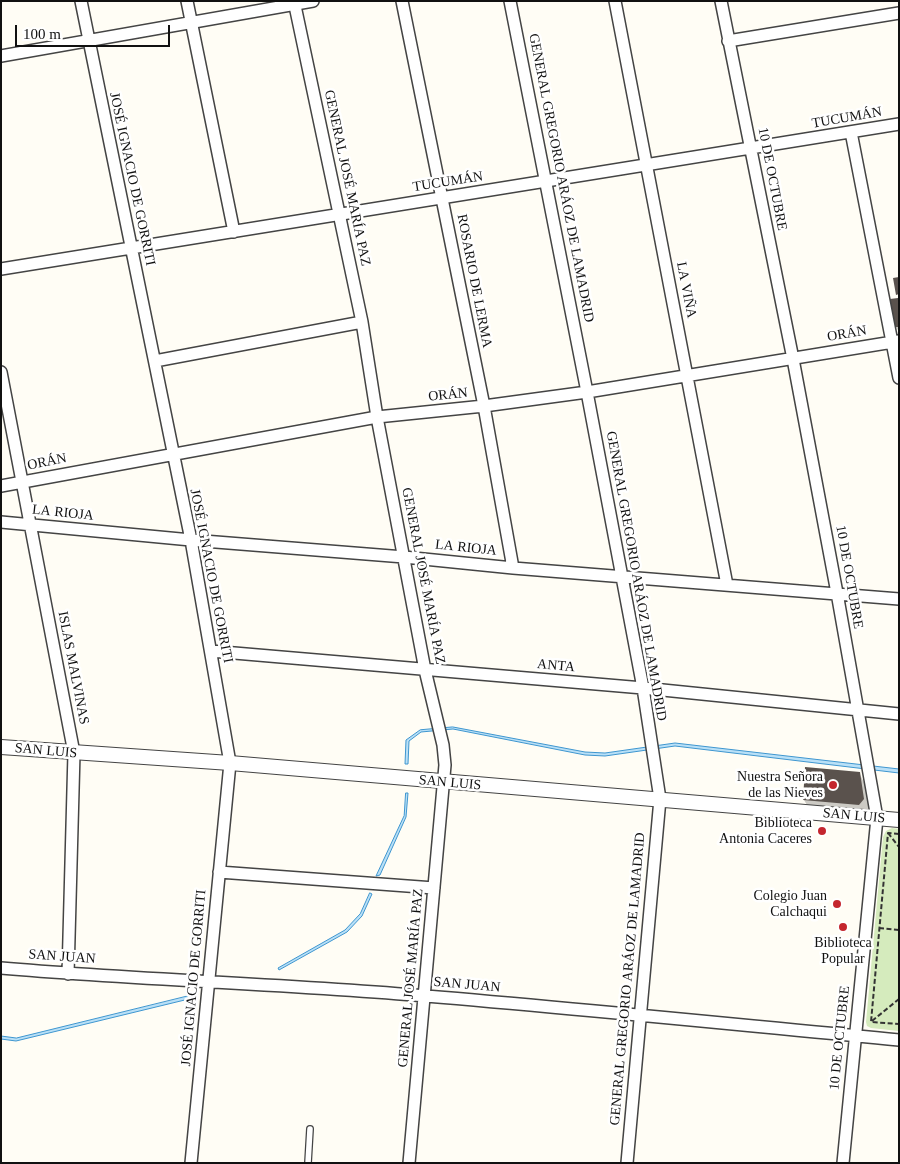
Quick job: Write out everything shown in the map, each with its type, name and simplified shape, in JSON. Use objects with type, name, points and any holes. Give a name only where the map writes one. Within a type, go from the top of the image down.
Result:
[{"type":"street","name":"JOSÉ IGNACIO DE GORRITI","points":[[81,1],[191,540],[230,763],[191,1163]]},
{"type":"street","points":[[188,1],[234,232]]},
{"type":"street","points":[[1,56],[312,1]]},
{"type":"street","name":"ROSARIO DE LERMA","points":[[402,1],[484,406],[513,568]]},
{"type":"street","name":"GENERAL GREGORIO ARÁOZ DE LAMADRID","points":[[510,1],[588,392],[643,688],[660,799],[627,1163]]},
{"type":"street","name":"LA VIÑA","points":[[615,1],[726,585]]},
{"type":"street","name":"10 DE OCTUBRE","points":[[721,1],[793,359],[877,818],[844,1163]]},
{"type":"street","name":"GENERAL JOSÉ MARÍA PAZ","points":[[294,3],[362,322],[377,417],[425,670],[444,745],[445,765],[409,1163]]},
{"type":"street","points":[[728,41],[899,13]]},
{"type":"street","name":"TUCUMÁN","points":[[1,269],[899,124]]},
{"type":"street","points":[[851,132],[895,341],[899,378]]},
{"type":"street","points":[[155,361],[362,322]]},
{"type":"street","name":"ORÁN","points":[[1,486],[377,417],[484,406],[588,392],[895,341]]},
{"type":"street","name":"ISLAS MALVINAS","points":[[1,372],[3,391],[23,482],[74,753],[68,974]]},
{"type":"street","name":"LA RIOJA","points":[[1,522],[513,568],[899,599]]},
{"type":"street","name":"ANTA","points":[[211,651],[643,688],[899,714]]},
{"type":"street","name":"SAN LUIS","points":[[1,747],[230,763],[443,783],[660,799],[899,820]]},
{"type":"street","points":[[219,872],[434,888]]},
{"type":"street","name":"SAN JUAN","points":[[1,968],[68,974],[209,981],[425,996],[899,1040]]},
{"type":"lane","points":[[308,1163],[310,1129]]},
{"type":"path","points":[[888,833],[899,834]]},
{"type":"path","points":[[888,833],[899,847]]},
{"type":"path","points":[[871,1022],[888,833]]},
{"type":"path","points":[[879,928],[899,930]]},
{"type":"path","points":[[871,1022],[899,999]]},
{"type":"path","points":[[871,1022],[899,1024]]},
{"type":"green space","points":[[892,828],[899,829],[899,1031],[871,1028],[867,1026],[866,1022],[883,837],[886,831]]},
{"type":"water","points":[[453,727],[585,752],[605,753],[675,743],[899,769],[899,773],[675,746],[605,756],[585,755],[453,729],[421,732],[409,741],[408,764],[405,764],[406,740],[420,730]]},
{"type":"water","points":[[406,793],[408,793],[406,817],[380,875],[376,876],[404,816]]},
{"type":"water","points":[[370,893],[372,894],[362,916],[347,932],[279,970],[278,968],[345,930],[360,914]]},
{"type":"water","points":[[193,995],[193,998],[16,1041],[1,1039],[1,1036],[16,1038]]},
{"type":"building","points":[[899,277],[899,294],[896,295],[893,278]]},
{"type":"building","points":[[898,298],[899,327],[895,327],[890,299]]},
{"type":"building","name":"Nuestra Señora de las Nieves","points":[[805,767],[860,772],[864,799],[859,805],[803,800]]},
{"type":"place","name":"Nuestra Señora de las Nieves","points":[[833,785]]},
{"type":"place","name":"Biblioteca Antonia Caceres","points":[[822,831]]},
{"type":"place","name":"Colegio Juan Calchaqui","points":[[837,904]]},
{"type":"place","name":"Biblioteca Popular","points":[[843,927]]}]
